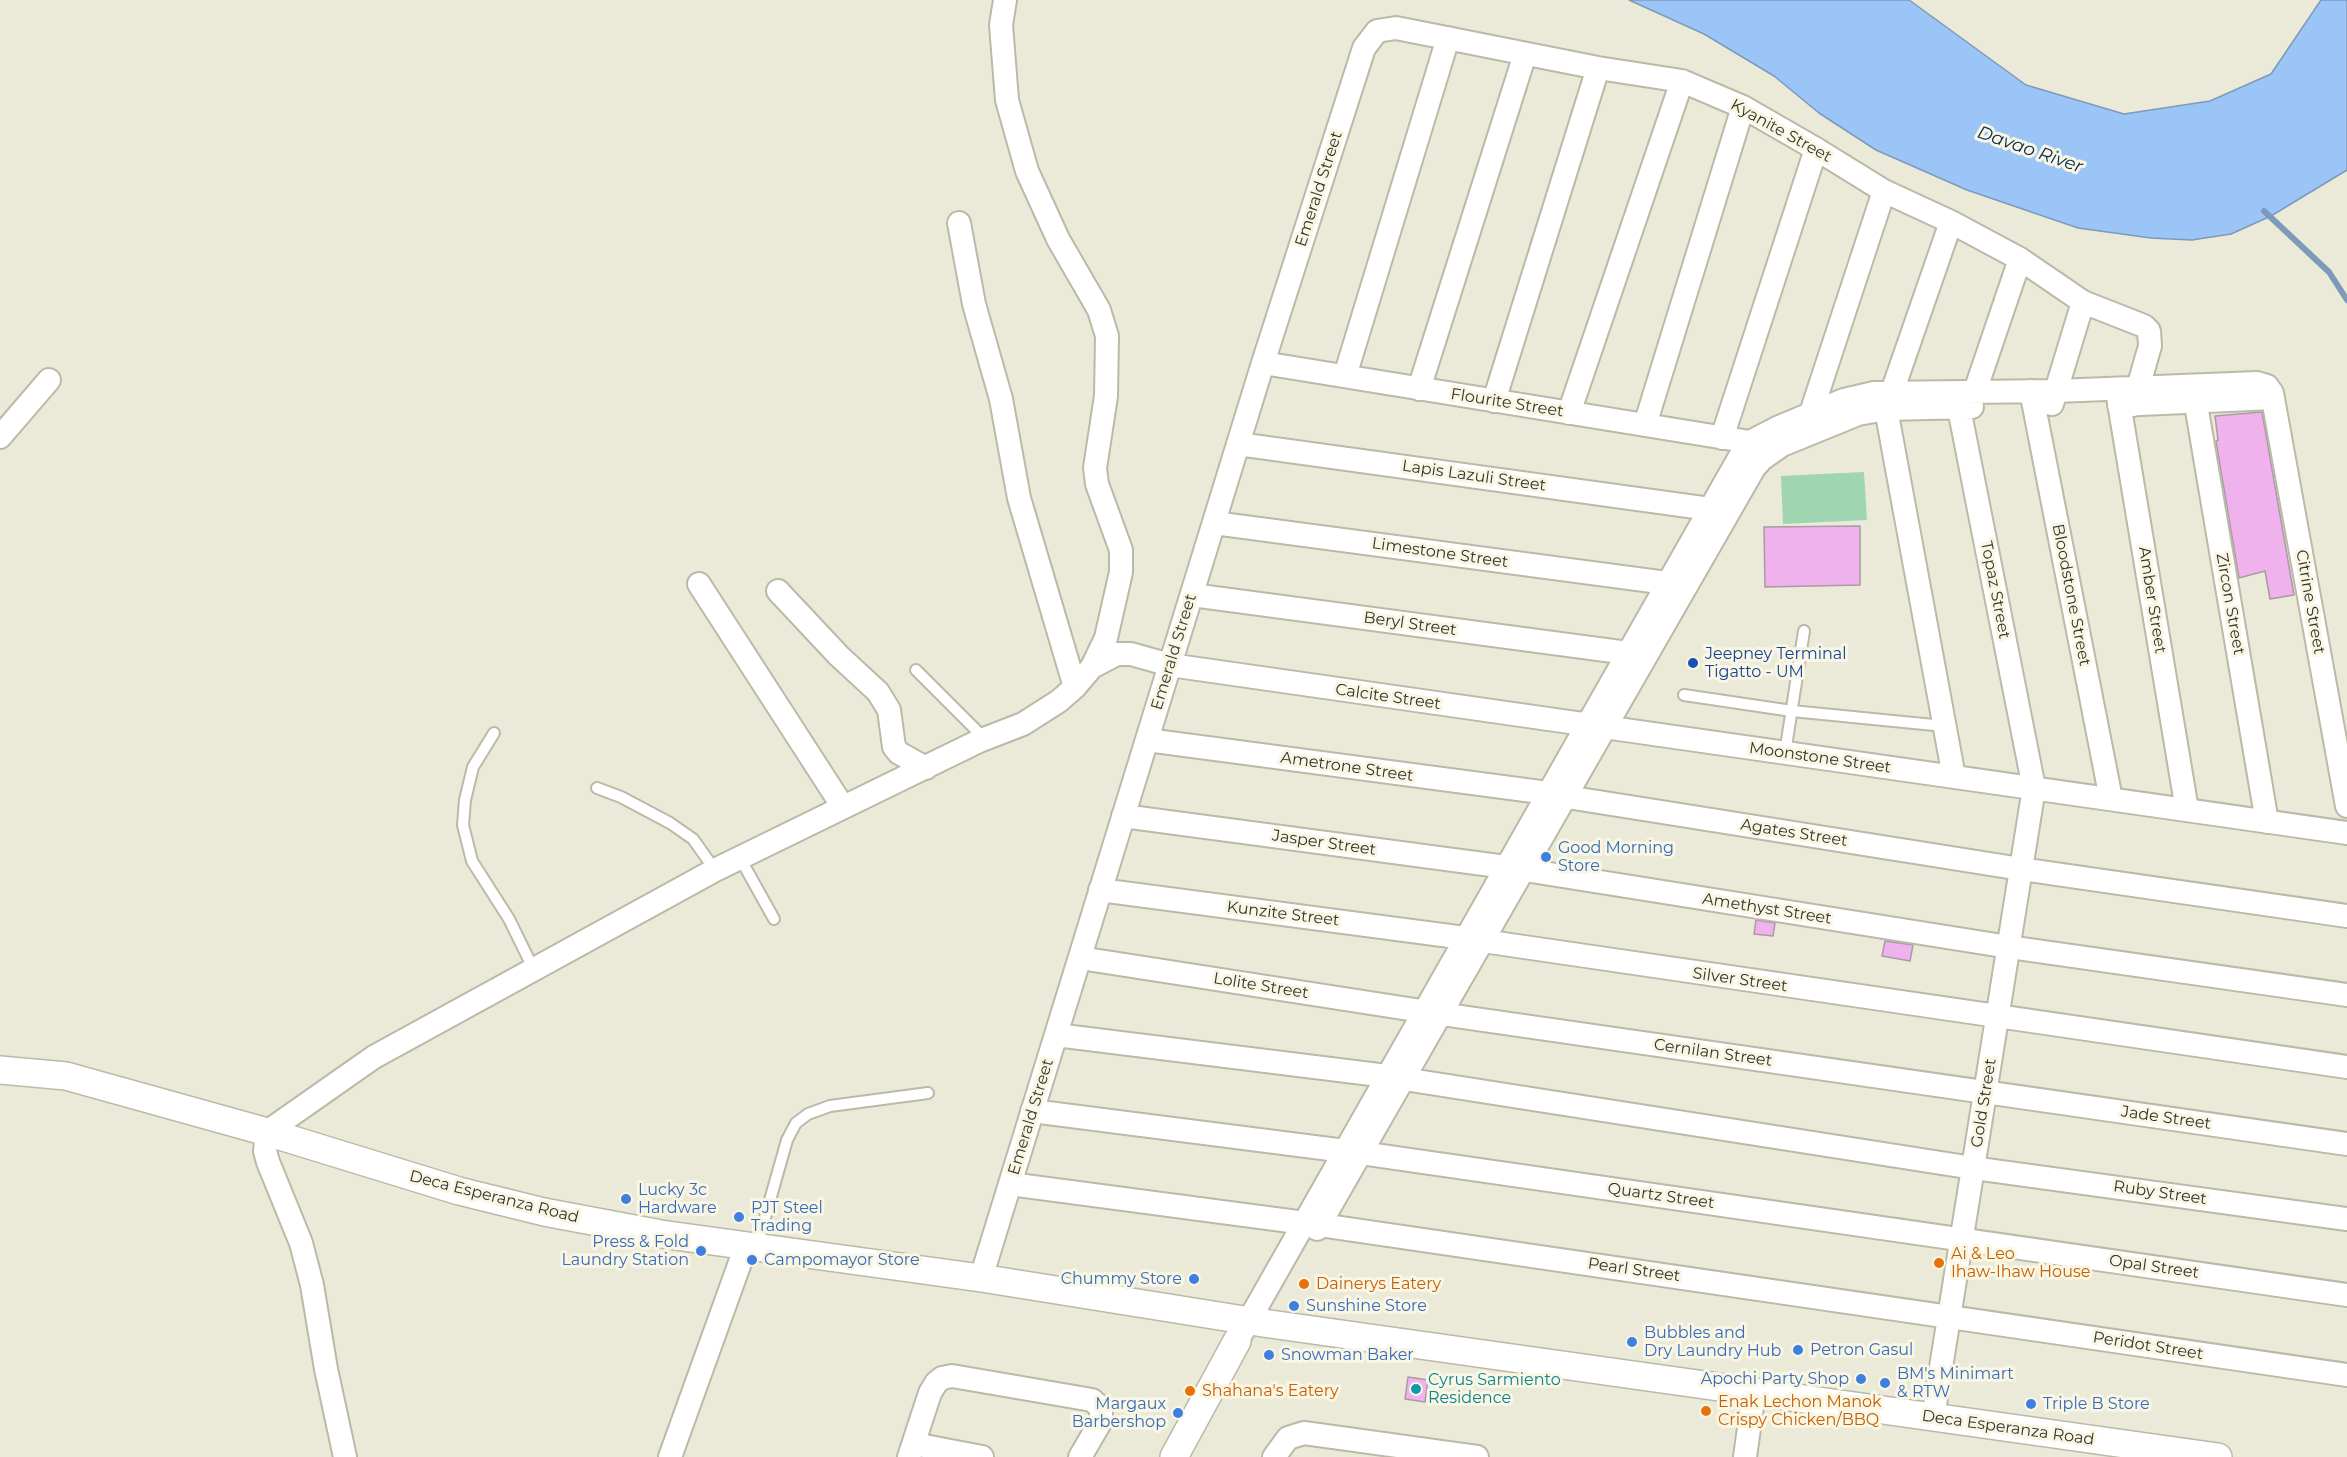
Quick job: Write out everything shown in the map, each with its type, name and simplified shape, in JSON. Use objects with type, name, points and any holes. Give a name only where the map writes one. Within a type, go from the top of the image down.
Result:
[{"type":"street","points":[[345,1457],[326,1369],[312,1285],[301,1243],[268,1162],[265,1151],[267,1132],[374,1057],[716,870],[985,739],[1023,724],[1059,701],[1075,687],[1092,667],[1106,638],[1121,572],[1122,550],[1097,484],[1095,468],[1106,396],[1107,336],[1099,310],[1059,239],[1027,171],[1006,91],[1001,25],[1005,0]]},
{"type":"street","name":"Kyanite Street","points":[[1377,31],[1396,28],[1598,68],[1682,81],[1743,107],[1816,148],[1884,191],[1951,222],[2020,259],[2083,302],[2141,323],[2149,331],[2150,345],[2127,397]]},
{"type":"street","name":"Emerald Street","points":[[981,1278],[1263,363],[1364,48],[1377,31]]},
{"type":"street","points":[[1345,376],[1448,38]]},
{"type":"street","points":[[1419,389],[1525,54]]},
{"type":"street","points":[[1494,401],[1598,68]]},
{"type":"street","points":[[1569,413],[1682,81]]},
{"type":"street","points":[[1646,425],[1743,107]]},
{"type":"street","points":[[1722,438],[1816,148]]},
{"type":"street","points":[[1811,413],[1884,191]]},
{"type":"street","points":[[1951,222],[1889,400],[1954,777]]},
{"type":"street","points":[[959,223],[974,304],[1001,399],[1019,498],[1075,687]]},
{"type":"street","points":[[1965,399],[2020,259]]},
{"type":"street","points":[[2043,398],[2083,302]]},
{"type":"street","name":"Flourite Street","points":[[1263,363],[1750,442]]},
{"type":"street","points":[[0,437],[49,380]]},
{"type":"street","points":[[1597,726],[1628,653],[1750,442],[1811,413],[1860,395],[1889,400],[2194,394]]},
{"type":"street","name":"Citrine Street","points":[[2194,394],[2273,398],[2347,806]]},
{"type":"street","name":"Zircon Street","points":[[2194,394],[2267,822]]},
{"type":"street","name":"Amber Street","points":[[2127,397],[2187,810]]},
{"type":"street","name":"Bloodstone Street","points":[[2043,398],[2111,799]]},
{"type":"street","name":"Topaz Street","points":[[1965,399],[2034,788]]},
{"type":"street","points":[[1174,1457],[1353,1152],[1597,726],[1762,459],[1782,445],[1889,400]]},
{"type":"street","name":"Lapis Lazuli Street","points":[[1238,444],[1710,509]]},
{"type":"street","name":"Limestone Street","points":[[1214,523],[1667,583]]},
{"type":"street","points":[[699,584],[843,807]]},
{"type":"street","points":[[778,591],[838,656],[878,692],[889,710],[894,747],[899,753],[926,768]]},
{"type":"street","name":"Beryl Street","points":[[1191,595],[1628,653]]},
{"type":"street","name":"Calcite Street","points":[[1092,667],[1117,654],[1131,654],[1170,665],[1597,726]]},
{"type":"street","name":"Moonstone Street","points":[[1597,726],[2347,833]]},
{"type":"street","name":"Ametrone Street","points":[[1147,740],[1557,795]]},
{"type":"street","name":"Gold Street","points":[[1933,1417],[2034,788]]},
{"type":"street","name":"Agates Street","points":[[1557,795],[2021,869],[2347,916]]},
{"type":"street","name":"Jasper Street","points":[[1123,816],[1515,869]]},
{"type":"street","name":"Amethyst Street","points":[[1515,869],[2008,947],[2347,995]]},
{"type":"street","name":"Kunzite Street","points":[[1100,890],[1474,940]]},
{"type":"street","name":"Silver Street","points":[[1474,940],[1997,1018],[2347,1067]]},
{"type":"street","name":"Lolite Street","points":[[1080,958],[1433,1013]]},
{"type":"street","name":"Cernilan Street","points":[[1433,1013],[1985,1093]]},
{"type":"street","name":"Ruby Street","points":[[1056,1035],[1396,1077],[1973,1168],[2347,1219]]},
{"type":"street","name":"Deca Esperanza Road","points":[[0,1070],[66,1076],[267,1132],[448,1188],[544,1212],[661,1234],[981,1278],[1249,1328],[1754,1392],[2218,1457]]},
{"type":"street","name":"Jade Street","points":[[1985,1093],[2347,1144]]},
{"type":"street","name":"Quartz Street","points":[[1032,1111],[1353,1152],[1962,1239]]},
{"type":"street","name":"Pearl Street","points":[[1010,1184],[1311,1224],[1949,1316]]},
{"type":"street","name":"Opal Street","points":[[1962,1239],[2347,1295]]},
{"type":"street","points":[[670,1457],[752,1246]]},
{"type":"street","name":"Peridot Street","points":[[1949,1316],[2347,1375]]},
{"type":"street","points":[[982,1457],[911,1450],[930,1393],[942,1378],[964,1377],[1092,1400],[1101,1408],[1101,1421],[1080,1457]]},
{"type":"street","points":[[1744,1457],[1754,1392]]},
{"type":"street","points":[[1275,1457],[1288,1438],[1304,1433],[1477,1457]]},
{"type":"lane","points":[[1785,753],[1804,631]]},
{"type":"lane","points":[[916,670],[985,739]]},
{"type":"lane","points":[[1684,695],[1791,711],[1944,726]]},
{"type":"lane","points":[[494,733],[473,767],[465,800],[463,825],[472,861],[509,919],[534,969]]},
{"type":"lane","points":[[597,788],[621,797],[693,838],[716,870]]},
{"type":"lane","points":[[740,858],[774,919]]},
{"type":"lane","points":[[752,1246],[787,1140],[796,1123],[808,1114],[830,1106],[928,1093]]},
{"type":"green space","points":[[1864,472],[1867,520],[1783,524],[1781,476]]},
{"type":"water","name":"Davao River","points":[[1629,0],[1909,0],[2026,85],[2124,114],[2210,101],[2271,74],[2321,0],[2347,0],[2347,170],[2271,216],[2231,234],[2192,240],[2151,238],[2078,228],[1967,190],[1876,150],[1819,113],[1774,76],[1704,34]]},
{"type":"building","points":[[2262,412],[2294,595],[2270,599],[2265,571],[2239,578],[2216,441],[2218,440],[2215,416]]},
{"type":"building","points":[[1860,526],[1860,585],[1765,587],[1764,527]]},
{"type":"building","points":[[1756,920],[1775,923],[1773,936],[1754,934]]},
{"type":"building","points":[[1885,941],[1913,945],[1910,961],[1882,956]]},
{"type":"building","name":"Cyrus Sarmiento Residence","points":[[1408,1377],[1428,1380],[1425,1402],[1405,1399]]},
{"type":"waterway","points":[[2264,211],[2329,272],[2347,300]]},
{"type":"place","name":"Jeepney Terminal Tigatto - UM","points":[[1693,663]]},
{"type":"place","name":"Good Morning Store","points":[[1546,857]]},
{"type":"place","name":"Lucky 3c Hardware","points":[[626,1199]]},
{"type":"place","name":"PJT Steel Trading","points":[[739,1217]]},
{"type":"place","name":"Press & Fold Laundry Station","points":[[701,1251]]},
{"type":"place","name":"Campomayor Store","points":[[752,1260]]},
{"type":"place","name":"Ai & Leo Ihaw-Ihaw House","points":[[1939,1263]]},
{"type":"place","name":"Chummy Store","points":[[1194,1279]]},
{"type":"place","name":"Dainerys Eatery","points":[[1304,1284]]},
{"type":"place","name":"Sunshine Store","points":[[1294,1306]]},
{"type":"place","name":"Bubbles and Dry Laundry Hub","points":[[1632,1342]]},
{"type":"place","name":"Petron Gasul","points":[[1798,1350]]},
{"type":"place","name":"Snowman Baker","points":[[1269,1355]]},
{"type":"place","name":"Apochi Party Shop","points":[[1861,1379]]},
{"type":"place","name":"BM's Minimart & RTW","points":[[1885,1383]]},
{"type":"place","name":"Cyrus Sarmiento Residence","points":[[1416,1389]]},
{"type":"place","name":"Shahana's Eatery","points":[[1190,1391]]},
{"type":"place","name":"Triple B Store","points":[[2031,1404]]},
{"type":"place","name":"Enak Lechon Manok Crispy Chicken/BBQ","points":[[1706,1411]]},
{"type":"place","name":"Margaux Barbershop","points":[[1178,1413]]}]
